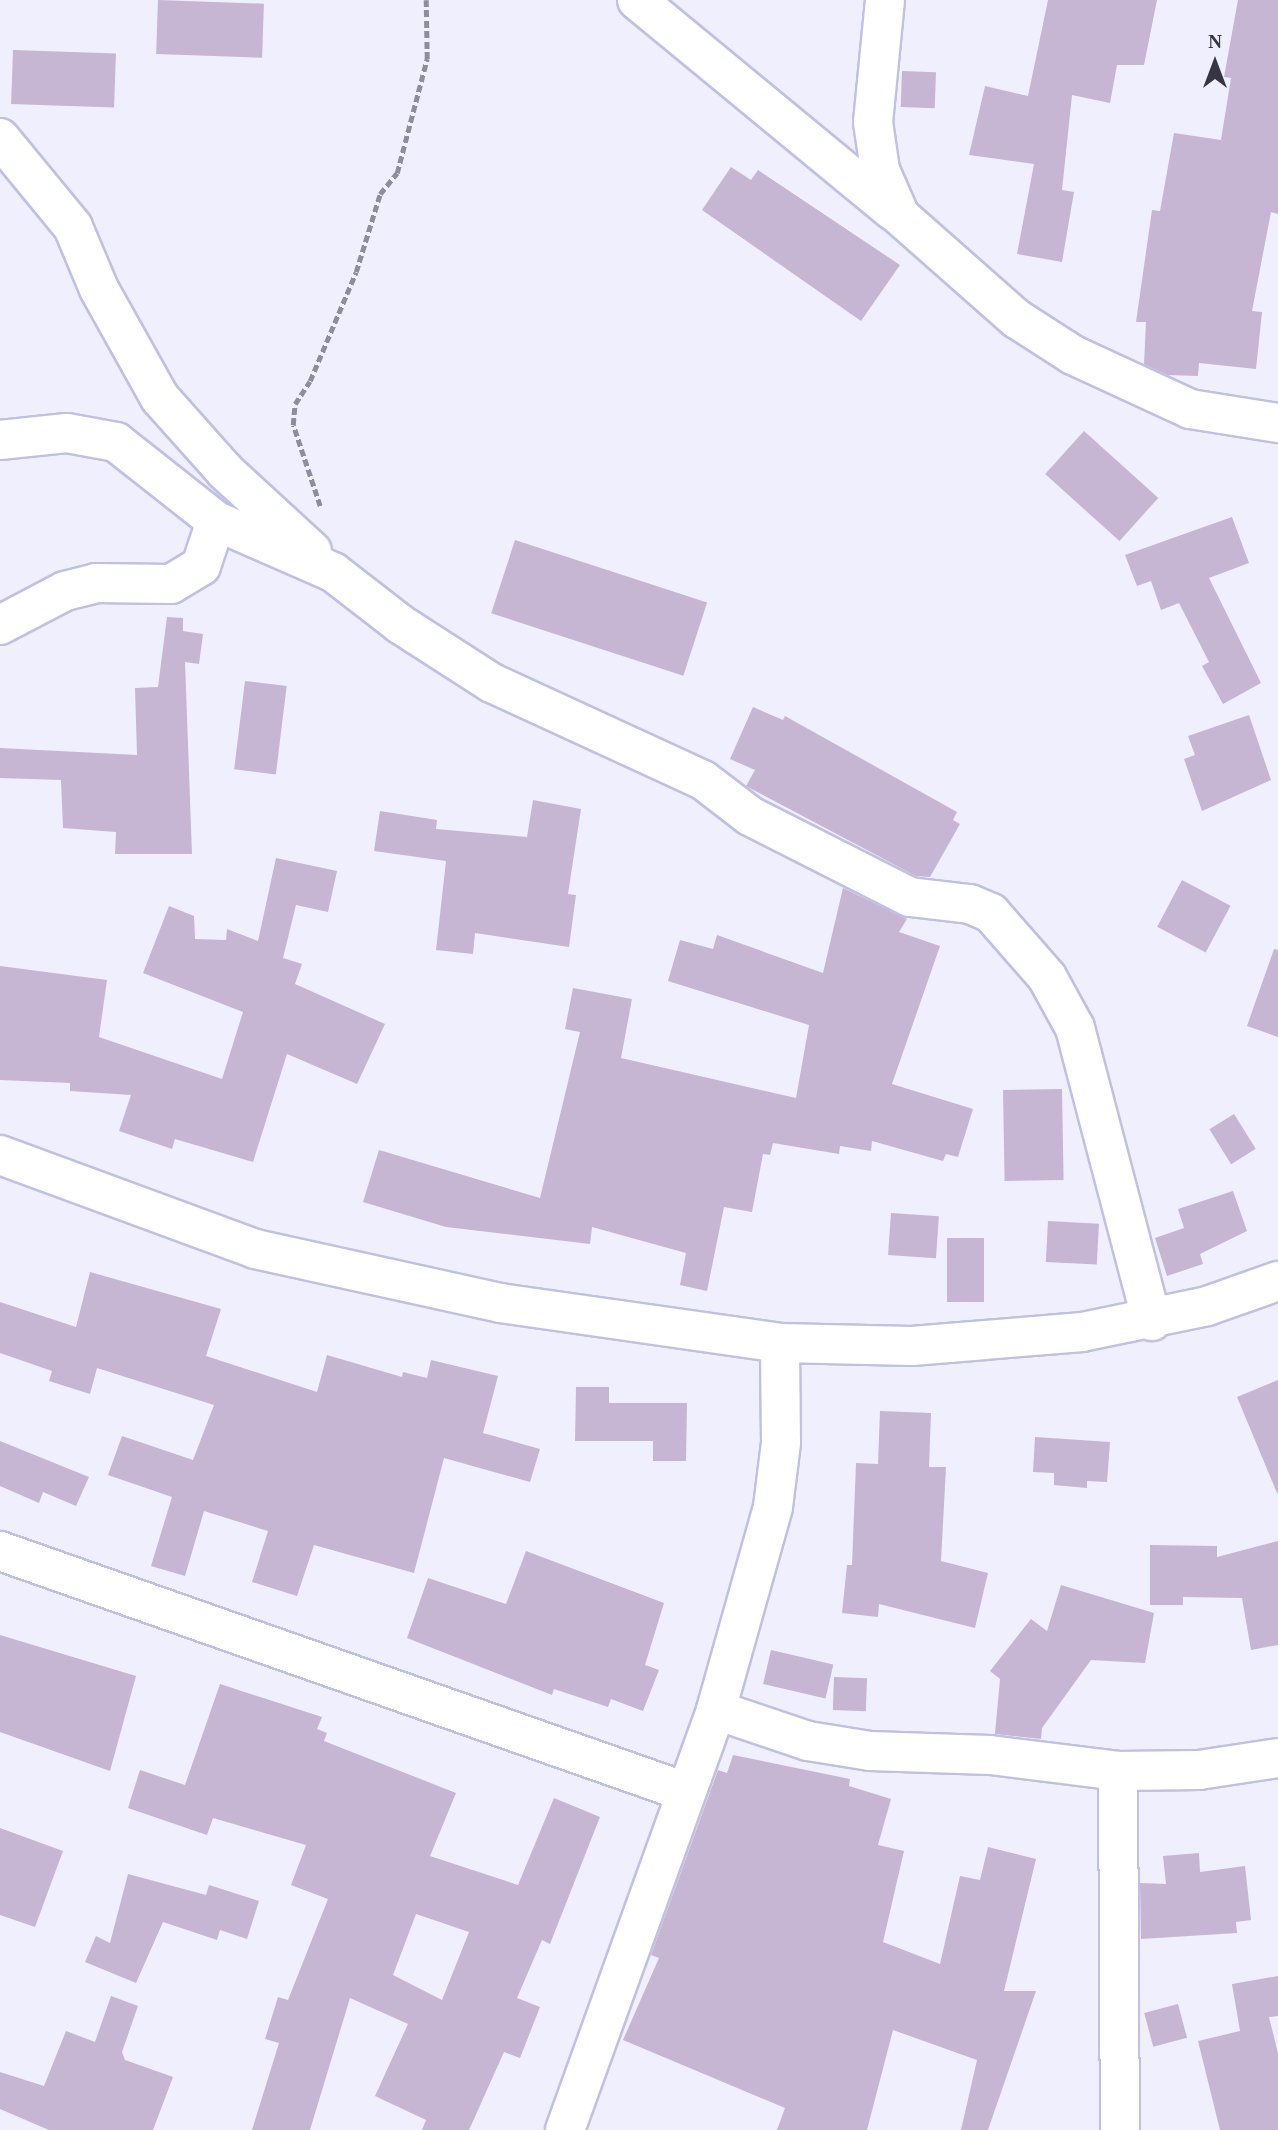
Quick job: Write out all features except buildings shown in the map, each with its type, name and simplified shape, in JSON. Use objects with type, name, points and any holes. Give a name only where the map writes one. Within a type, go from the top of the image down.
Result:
[{"type":"street","points":[[637,0],[900,216],[1017,319],[1073,355],[1190,408],[1278,423]]},
{"type":"street","points":[[885,0],[873,122],[880,170],[900,216]]},
{"type":"street","points":[[0,138],[73,227],[99,289],[160,398],[225,471],[333,572],[400,624],[492,682],[703,779],[750,816],[910,897],[970,904],[991,913],[1047,977],[1075,1028],[1152,1321]]},
{"type":"street","points":[[0,440],[67,433],[116,442],[216,521],[333,572]]},
{"type":"street","points":[[0,625],[65,591],[96,583],[171,584],[201,566],[216,521]]},
{"type":"street","points":[[0,1155],[255,1249],[500,1303],[780,1343],[912,1346],[1152,1321],[1278,1281]]},
{"type":"street","points":[[565,2130],[683,1791],[716,1710],[773,1507],[781,1443],[780,1343]]},
{"type":"street","points":[[0,1551],[683,1791]]},
{"type":"street","points":[[716,1710],[808,1741],[870,1751],[990,1755],[1118,1772],[1199,1770],[1278,1758]]},
{"type":"street","points":[[1118,1772],[1120,2130]]},
{"type":"path","points":[[324,516],[293,425],[295,404],[310,381],[356,272],[380,194],[397,173],[427,59],[426,0]]}]
